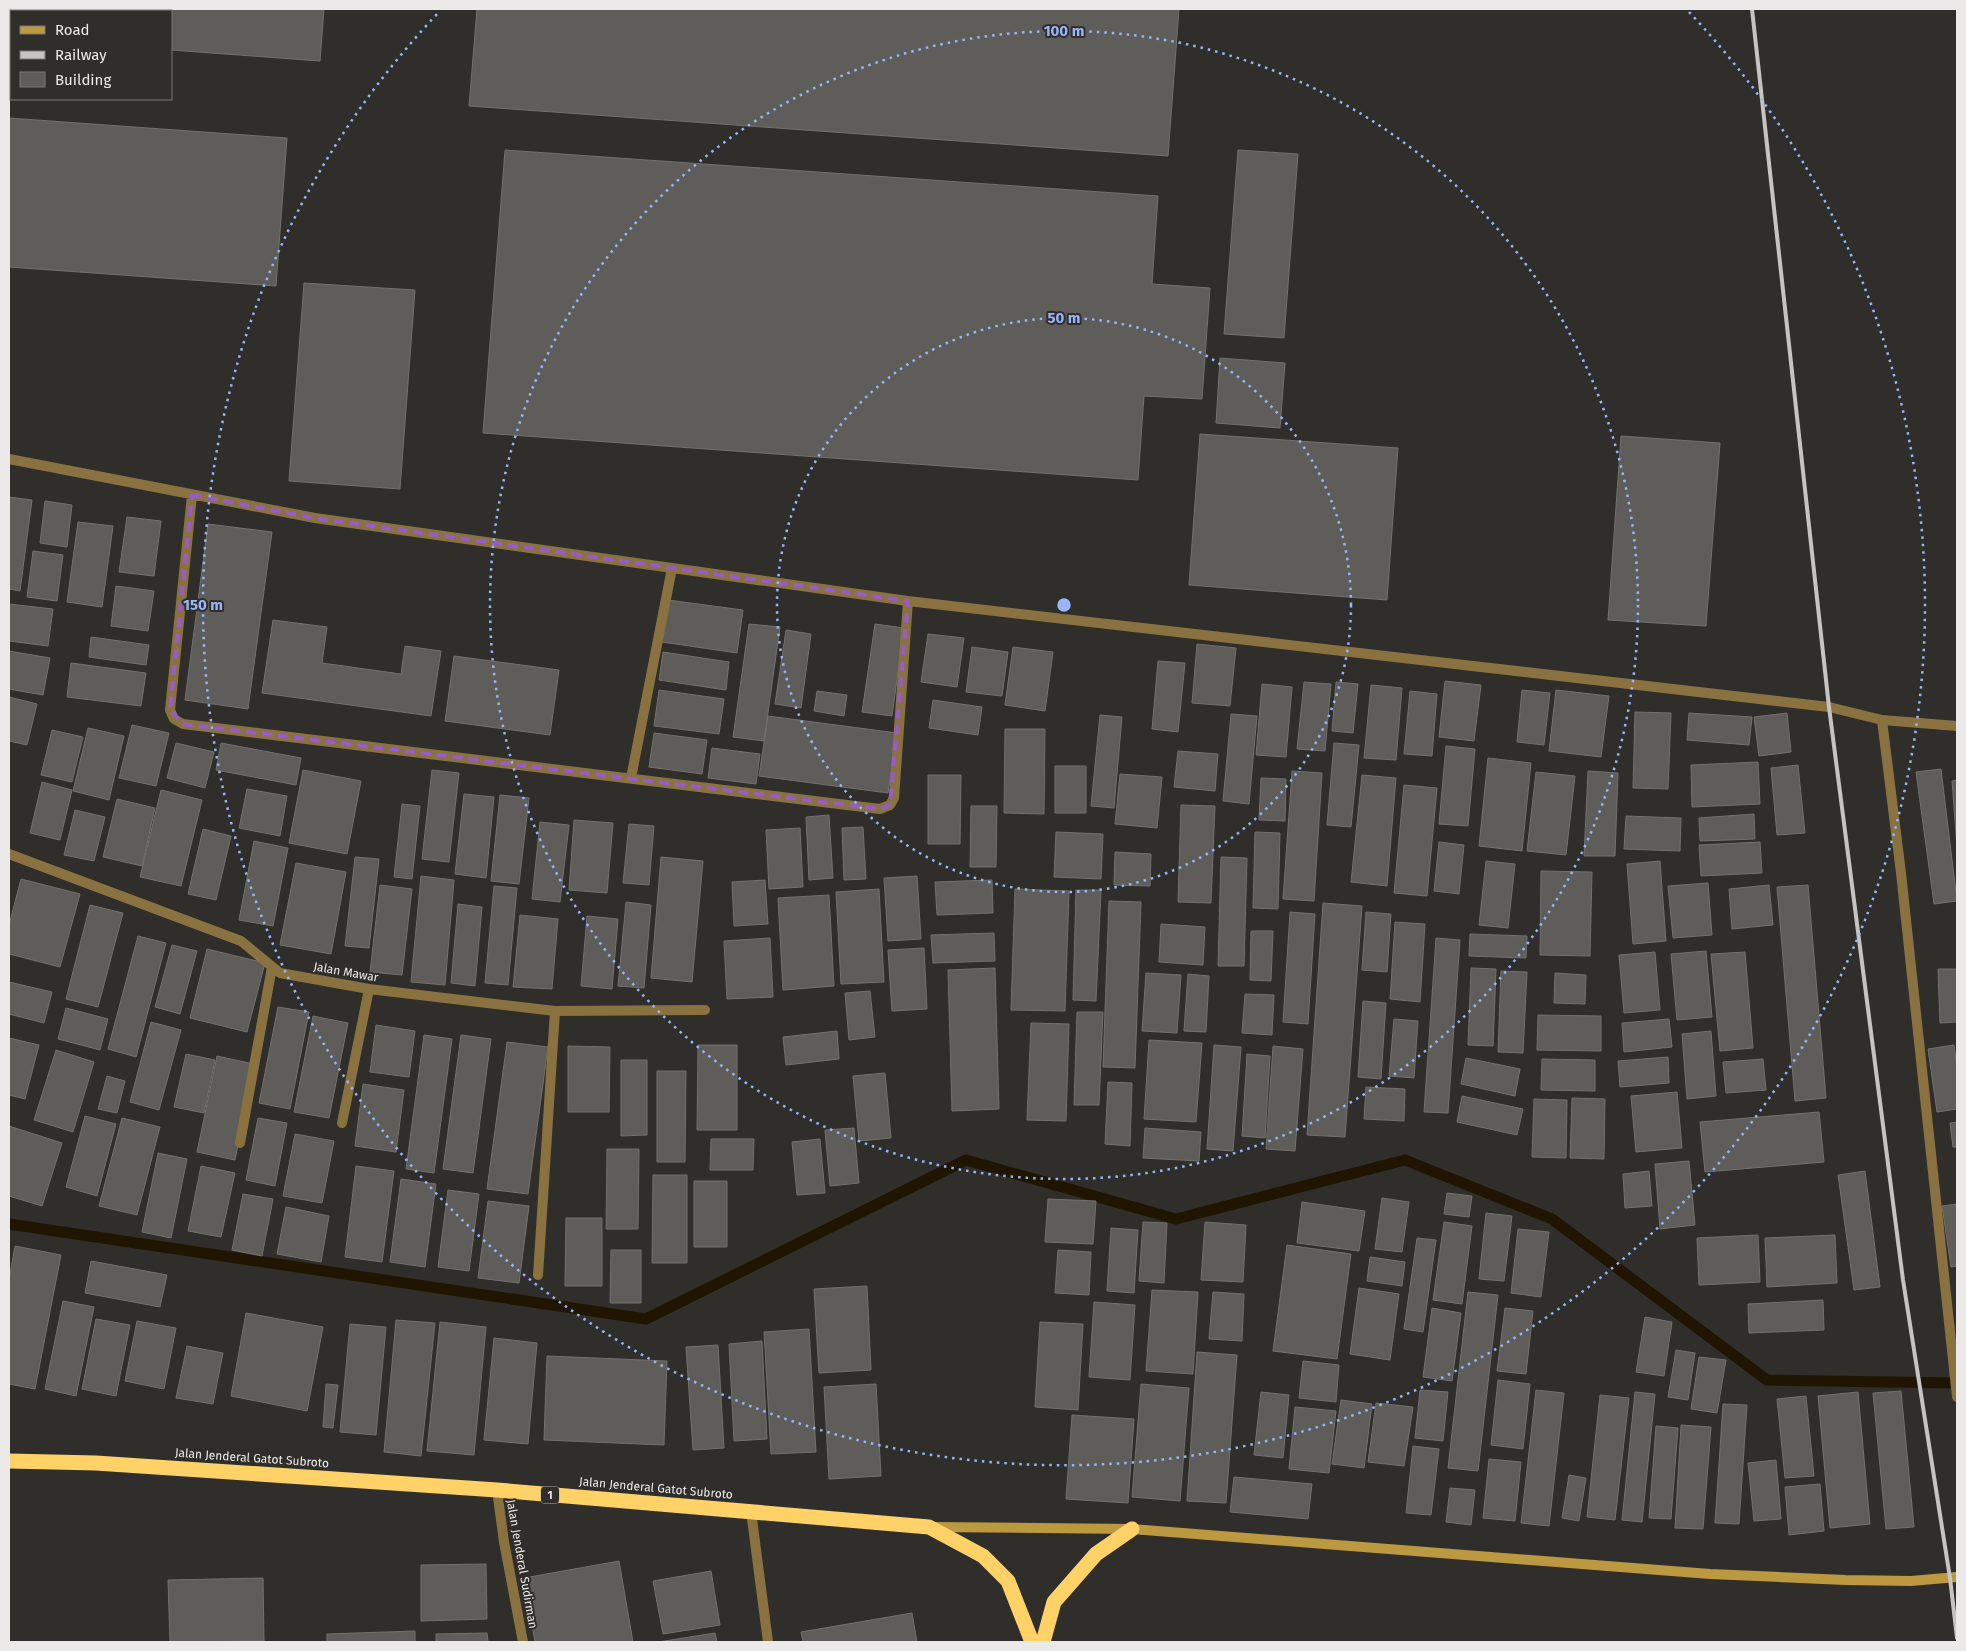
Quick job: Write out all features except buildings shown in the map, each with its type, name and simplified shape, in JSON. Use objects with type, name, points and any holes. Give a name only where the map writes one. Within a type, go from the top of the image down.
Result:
[{"type":"highway","name":"Jalan Jenderal Gatot Subroto","points":[[9,1461],[96,1463],[497,1490],[930,1527],[984,1556],[1008,1581],[1032,1642]]},
{"type":"highway","points":[[1043,1642],[1054,1602],[1096,1554],[1132,1529]]},
{"type":"main road","points":[[930,1527],[1132,1529],[1710,1574],[1911,1581],[1957,1577]]},
{"type":"street","points":[[9,459],[315,518],[908,601],[1819,706],[1882,720],[1957,726]]},
{"type":"street","points":[[192,495],[170,710],[174,719],[183,724],[880,808],[890,805],[894,798],[908,601]]},
{"type":"street","points":[[631,778],[672,568]]},
{"type":"street","points":[[1882,720],[1901,873],[1957,1397]]},
{"type":"street","name":"Jalan Mawar","points":[[9,854],[241,941],[280,972],[369,989],[555,1011],[705,1010]]},
{"type":"street","points":[[240,1143],[272,967]]},
{"type":"street","points":[[342,1123],[369,989]]},
{"type":"street","points":[[538,1275],[555,1011]]},
{"type":"street","name":"Jalan Jenderal Sudirman","points":[[497,1490],[504,1542],[523,1642]]},
{"type":"street","points":[[751,1511],[768,1642]]},
{"type":"highlighted area","points":[[192,495],[315,518],[908,601],[890,805],[880,809],[183,724],[170,710]]},
{"type":"waterway","points":[[9,1224],[646,1319],[966,1160],[1176,1219],[1405,1160],[1552,1219],[1767,1380],[1957,1383]]},
{"type":"railway","points":[[1752,9],[1829,707],[1903,1280],[1950,1578],[1957,1638]]}]
